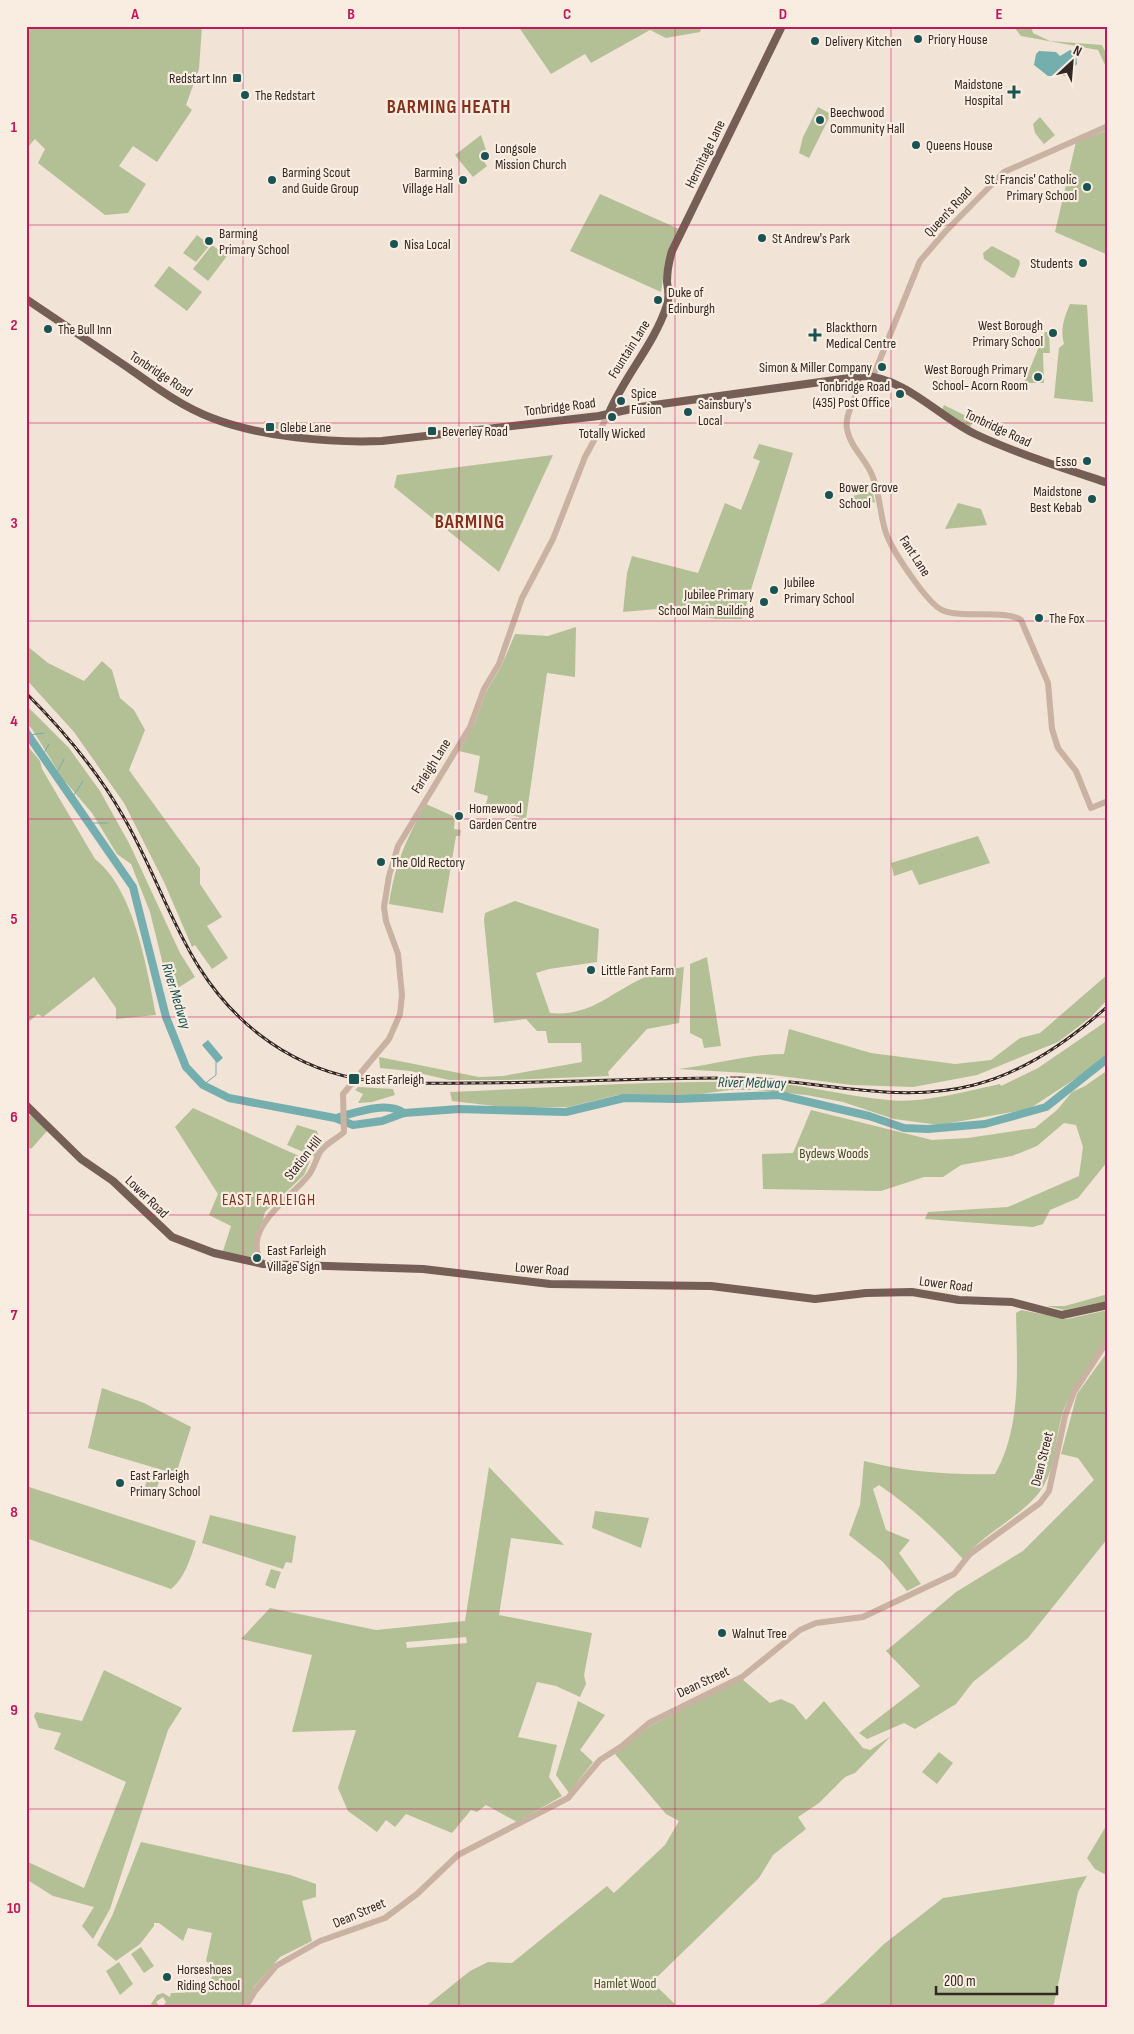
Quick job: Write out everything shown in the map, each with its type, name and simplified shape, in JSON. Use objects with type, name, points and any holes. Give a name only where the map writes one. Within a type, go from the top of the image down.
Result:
[{"type":"main road","name":"Hermitage Lane","points":[[669,298],[667,273],[672,251],[782,26]]},
{"type":"main road","name":"Fountain Lane","points":[[609,413],[618,390],[649,345],[669,298]]},
{"type":"main road","name":"Tonbridge Road","points":[[26,299],[164,392],[198,412],[223,422],[268,432],[323,440],[382,441],[609,413],[871,376],[902,389],[975,434],[1034,458],[1108,483]]},
{"type":"main road","name":"Lower Road","points":[[26,1105],[81,1160],[113,1181],[172,1237],[214,1252],[263,1264],[312,1264],[423,1269],[550,1284],[711,1286],[816,1299],[866,1293],[912,1292],[960,1300],[1012,1302],[1062,1315],[1108,1305]]},
{"type":"street","name":"Queen's Road","points":[[871,376],[874,374],[920,261],[945,232],[1004,172],[1108,126]]},
{"type":"street","name":"Fant Lane","points":[[858,377],[858,386],[847,421],[848,432],[855,448],[874,479],[881,501],[887,537],[914,580],[930,600],[942,610],[950,613],[1014,616],[1020,620],[1048,683],[1052,729],[1058,748],[1076,771],[1091,808],[1108,801]]},
{"type":"street","name":"Farleigh Lane","points":[[342,1134],[344,1092],[388,1039],[400,1014],[402,996],[398,954],[386,921],[384,907],[389,876],[398,846],[470,727],[484,689],[499,664],[522,598],[553,539],[586,457],[609,413]]},
{"type":"street","name":"Station Hill","points":[[258,1252],[264,1225],[272,1212],[308,1176],[324,1147],[342,1134]]},
{"type":"street","points":[[249,1261],[258,1252],[263,1264]]},
{"type":"street","name":"Dean Street","points":[[245,2008],[255,1991],[276,1966],[320,1941],[368,1926],[388,1916],[423,1888],[458,1855],[568,1798],[600,1760],[622,1746],[649,1723],[742,1677],[800,1630],[816,1624],[863,1617],[954,1574],[970,1554],[1040,1503],[1049,1491],[1065,1416],[1074,1392],[1108,1340]]},
{"type":"green space","points":[[26,26],[202,26],[199,69],[186,105],[192,110],[157,162],[133,146],[119,166],[146,184],[128,213],[105,215],[38,163],[45,149],[35,139],[26,149]]},
{"type":"green space","points":[[518,26],[702,26],[700,32],[666,38],[650,30],[591,63],[585,54],[551,74]]},
{"type":"green space","points":[[1013,26],[1031,26],[1033,33],[1050,41],[1102,45],[1108,57],[1108,71],[1098,50],[1021,36]]},
{"type":"green space","points":[[818,107],[831,114],[809,158],[799,153],[803,137]]},
{"type":"green space","points":[[1040,117],[1055,135],[1044,144],[1035,133],[1033,124]]},
{"type":"green space","name":"St. Francis' Catholic Primary School","points":[[1108,130],[1108,255],[1055,232],[1076,142]]},
{"type":"green space","points":[[481,135],[486,150],[480,156],[487,166],[473,177],[455,155]]},
{"type":"green space","points":[[600,194],[679,229],[665,264],[661,292],[570,251]]},
{"type":"green space","points":[[197,235],[210,245],[196,262],[183,253]]},
{"type":"green space","points":[[212,245],[227,256],[208,281],[193,269]]},
{"type":"green space","points":[[992,246],[1019,260],[1020,264],[1015,277],[1012,278],[984,259],[983,253]]},
{"type":"green space","points":[[169,266],[202,292],[187,311],[154,286]]},
{"type":"green space","points":[[1070,304],[1087,305],[1093,402],[1054,398],[1059,348],[1064,344],[1063,324]]},
{"type":"green space","points":[[1045,332],[1049,332],[1050,353],[1043,353],[1044,383],[1024,383]]},
{"type":"green space","points":[[944,405],[974,420],[969,429],[942,410]]},
{"type":"green space","points":[[264,421],[320,432],[321,435],[264,427]]},
{"type":"green space","points":[[759,444],[793,453],[742,619],[716,619],[657,609],[623,612],[627,573],[632,556],[698,573],[725,503],[741,510],[760,461],[753,458]]},
{"type":"green space","points":[[553,455],[499,572],[394,487],[397,475]]},
{"type":"green space","points":[[872,491],[875,502],[855,506],[853,496]]},
{"type":"green space","points":[[958,503],[981,509],[987,525],[945,529]]},
{"type":"green space","points":[[576,627],[575,677],[547,673],[526,819],[485,808],[488,796],[474,792],[480,756],[459,751],[474,725],[486,692],[501,667],[515,634],[548,636]]},
{"type":"green space","points":[[26,645],[48,663],[84,681],[102,661],[112,670],[120,698],[134,710],[145,730],[129,770],[200,868],[200,884],[222,917],[207,926],[228,958],[212,969],[195,945],[192,947],[164,882],[124,803],[74,732],[26,679]]},
{"type":"green space","points":[[26,705],[69,748],[100,791],[130,845],[180,953],[195,977],[170,993],[150,912],[131,864],[117,854],[92,813],[63,779],[32,729],[26,723]]},
{"type":"green space","points":[[26,744],[40,761],[42,769],[95,859],[108,872],[120,889],[137,931],[156,1015],[116,1019],[116,1008],[94,977],[43,1017],[38,1014],[26,1024]]},
{"type":"green space","points":[[426,804],[455,817],[454,829],[461,830],[460,836],[456,836],[443,913],[389,904],[394,876],[402,852]]},
{"type":"green space","points":[[978,836],[990,863],[919,885],[912,870],[894,876],[891,863]]},
{"type":"green space","points":[[515,901],[599,929],[597,962],[549,969],[536,973],[550,1013],[564,1013],[588,1008],[648,976],[684,967],[679,1023],[647,1029],[608,1072],[609,1076],[449,1080],[410,1071],[380,1068],[379,1057],[479,1077],[503,1076],[582,1062],[581,1043],[548,1043],[546,1031],[537,1031],[526,1019],[494,1023],[484,920],[485,913]]},
{"type":"green space","points":[[707,957],[721,1046],[704,1048],[702,1039],[690,1033],[690,964]]},
{"type":"green space","points":[[1108,974],[1108,999],[1091,1017],[1058,1042],[977,1075],[913,1087],[852,1085],[764,1074],[678,1069],[770,1054],[784,1054],[789,1029],[871,1053],[955,1064],[991,1060],[1020,1038],[1040,1033]]},
{"type":"green space","points":[[1108,1020],[1108,1054],[1090,1069],[1029,1109],[939,1125],[894,1119],[843,1102],[806,1095],[757,1090],[729,1090],[681,1097],[618,1095],[568,1107],[503,1107],[452,1101],[450,1092],[641,1083],[757,1082],[790,1085],[888,1100],[915,1100],[1000,1084],[1001,1086],[1038,1068]]},
{"type":"green space","name":"Bydews Woods","points":[[1108,1070],[1108,1161],[1078,1198],[1050,1210],[1043,1224],[1033,1227],[925,1219],[928,1212],[1008,1207],[1079,1176],[1083,1147],[1076,1125],[1064,1123],[1037,1146],[1012,1156],[961,1165],[943,1177],[924,1177],[881,1191],[763,1189],[762,1154],[793,1153],[811,1110],[932,1140],[968,1138],[1035,1128],[1057,1110],[1072,1092],[1085,1086]]},
{"type":"green space","points":[[358,1087],[393,1089],[395,1095],[372,1102],[358,1103],[363,1094],[355,1090]]},
{"type":"green space","points":[[193,1108],[310,1161],[304,1175],[265,1212],[254,1255],[250,1257],[223,1251],[231,1226],[209,1215],[218,1194],[175,1127]]},
{"type":"green space","points":[[30,1115],[48,1130],[31,1149],[26,1145],[26,1121]]},
{"type":"green space","points":[[297,1125],[317,1131],[321,1145],[315,1157],[287,1145]]},
{"type":"green space","points":[[1108,1294],[1108,1301],[1064,1310],[1047,1306],[1065,1306]]},
{"type":"green space","points":[[1021,1310],[1067,1319],[1108,1310],[1108,1333],[1097,1356],[1077,1384],[1066,1404],[1059,1425],[1054,1456],[1044,1485],[1029,1503],[980,1542],[963,1559],[902,1501],[879,1485],[873,1489],[886,1530],[910,1540],[899,1553],[921,1584],[907,1591],[883,1562],[849,1535],[860,1505],[864,1461],[896,1468],[929,1472],[995,1474],[1004,1456],[1014,1416],[1017,1374],[1016,1313]]},
{"type":"green space","points":[[1108,1351],[1108,1538],[1028,1638],[973,1682],[956,1704],[915,1729],[904,1723],[867,1739],[859,1733],[920,1686],[886,1651],[956,1592],[1023,1551],[1094,1480],[1078,1458],[1061,1454],[1077,1394]]},
{"type":"green space","points":[[102,1388],[144,1403],[191,1427],[176,1474],[88,1448]]},
{"type":"green space","points":[[489,1467],[564,1545],[511,1538],[499,1615],[592,1633],[584,1675],[586,1684],[580,1697],[556,1686],[537,1682],[518,1737],[557,1745],[549,1777],[562,1796],[517,1822],[486,1805],[477,1812],[471,1810],[452,1833],[406,1814],[395,1827],[386,1820],[377,1832],[348,1811],[338,1788],[356,1730],[292,1732],[312,1655],[241,1639],[270,1608],[376,1630],[465,1621]],"holes":[[[466,1637],[467,1643],[407,1648],[406,1642]]]},
{"type":"green space","points":[[149,1472],[161,1476],[156,1490],[145,1487]]},
{"type":"green space","points":[[26,1486],[196,1541],[184,1573],[171,1589],[26,1538]]},
{"type":"green space","points":[[595,1511],[649,1518],[641,1548],[592,1528]]},
{"type":"green space","points":[[210,1515],[296,1536],[292,1563],[286,1562],[283,1569],[202,1543]]},
{"type":"green space","points":[[271,1569],[281,1572],[275,1589],[265,1585]]},
{"type":"green space","points":[[104,1670],[182,1708],[168,1730],[110,1909],[93,1939],[82,1926],[94,1907],[53,1896],[26,1879],[26,1861],[84,1888],[126,1782],[54,1749],[61,1733],[39,1728],[34,1716],[36,1712],[82,1721]]},
{"type":"green space","name":"Hamlet Wood","points":[[742,1679],[770,1703],[781,1699],[794,1705],[806,1720],[824,1701],[863,1748],[870,1750],[891,1736],[855,1773],[845,1777],[819,1803],[798,1817],[806,1829],[773,1855],[759,1878],[652,1982],[679,2008],[424,2008],[470,1971],[488,1962],[512,1963],[607,1886],[614,1893],[665,1845],[679,1821],[666,1814],[615,1754],[650,1726]]},
{"type":"green space","points":[[578,1701],[605,1715],[580,1750],[593,1762],[569,1793],[556,1775]]},
{"type":"green space","points":[[939,1752],[953,1763],[937,1784],[922,1772]]},
{"type":"green space","points":[[1108,1823],[1108,1876],[1095,1869],[1087,1858]]},
{"type":"green space","points":[[141,1842],[290,1875],[316,1884],[316,1897],[302,1901],[312,1941],[280,1957],[254,1987],[242,2008],[162,2008],[166,2002],[163,1997],[156,2002],[161,2008],[153,2008],[151,2004],[157,1995],[163,1993],[170,1997],[171,1993],[192,1991],[203,1987],[216,1970],[206,1961],[212,1933],[188,1928],[183,1941],[159,1923],[154,1923],[154,1926],[140,1944],[116,1961],[97,1945],[112,1916]]},
{"type":"green space","points":[[1087,1876],[1078,1892],[1053,2008],[808,2008],[824,2003],[884,1944],[943,1898]]},
{"type":"green space","points":[[141,1947],[154,1966],[144,1973],[131,1954]]},
{"type":"green space","points":[[119,1962],[133,1984],[120,1995],[106,1971]]},
{"type":"water","points":[[1070,50],[1076,53],[1077,64],[1065,76],[1048,76],[1034,65],[1036,54],[1039,51],[1056,52],[1060,56]]},
{"type":"water","points":[[208,1040],[223,1058],[217,1063],[202,1045]]},
{"type":"waterway","name":"River Medway","points":[[26,732],[133,887],[166,1017],[186,1067],[203,1085],[229,1098],[335,1118],[353,1125],[382,1121],[404,1113],[459,1109],[566,1112],[624,1098],[678,1099],[779,1095],[869,1116],[904,1128],[928,1129],[985,1124],[1046,1107],[1108,1058]]},
{"type":"waterway","points":[[30,735],[44,733]]},
{"type":"waterway","points":[[43,755],[49,744]]},
{"type":"waterway","points":[[56,775],[64,759]]},
{"type":"waterway","points":[[72,798],[83,781]]},
{"type":"waterway","points":[[88,823],[108,823]]},
{"type":"waterway","points":[[203,1085],[216,1075],[216,1061]]},
{"type":"waterway","name":"River Medway","points":[[339,1117],[363,1110],[381,1108],[389,1108],[404,1113]]},
{"type":"railway","points":[[26,693],[79,751],[113,799],[139,846],[180,933],[195,961],[213,987],[234,1012],[270,1043],[305,1062],[329,1072],[383,1082],[413,1083],[740,1078],[886,1092],[916,1093],[945,1091],[993,1079],[1029,1064],[1062,1043],[1108,1006]]},
{"type":"place","name":"Priory House","points":[[918,39]]},
{"type":"place","name":"Delivery Kitchen","points":[[815,41]]},
{"type":"place","name":"Redstart Inn","points":[[237,78]]},
{"type":"place","name":"Maidstone Hospital","points":[[1014,92]]},
{"type":"place","name":"The Redstart","points":[[245,95]]},
{"type":"place","name":"Beechwood Community Hall","points":[[820,120]]},
{"type":"place","name":"Queens House","points":[[916,145]]},
{"type":"place","name":"Longsole Mission Church","points":[[485,156]]},
{"type":"place","name":"Barming Scout and Guide Group","points":[[272,180]]},
{"type":"place","name":"Barming Village Hall","points":[[463,180]]},
{"type":"place","name":"St. Francis' Catholic Primary School","points":[[1087,187]]},
{"type":"place","name":"St Andrew's Park","points":[[762,238]]},
{"type":"place","name":"Barming Primary School","points":[[209,241]]},
{"type":"place","name":"Nisa Local","points":[[394,244]]},
{"type":"place","name":"Students","points":[[1083,263]]},
{"type":"place","name":"Duke of Edinburgh","points":[[658,300]]},
{"type":"place","name":"The Bull Inn","points":[[48,329]]},
{"type":"place","name":"West Borough Primary School","points":[[1053,333]]},
{"type":"place","name":"Blackthorn Medical Centre","points":[[815,335]]},
{"type":"place","name":"Simon & Miller Company","points":[[882,367]]},
{"type":"place","name":"West Borough Primary School- Acorn Room","points":[[1038,377]]},
{"type":"place","name":"Tonbridge Road (435) Post Office","points":[[900,394]]},
{"type":"place","name":"Spice Fusion","points":[[621,401]]},
{"type":"place","name":"Sainsbury's Local","points":[[688,412]]},
{"type":"place","name":"Totally Wicked","points":[[612,417]]},
{"type":"place","name":"Glebe Lane","points":[[270,427]]},
{"type":"place","name":"Beverley Road","points":[[432,431]]},
{"type":"place","name":"Esso","points":[[1087,461]]},
{"type":"place","name":"Bower Grove School","points":[[829,495]]},
{"type":"place","name":"Maidstone Best Kebab","points":[[1092,499]]},
{"type":"place","name":"Jubilee Primary School","points":[[774,590]]},
{"type":"place","name":"Jubilee Primary School Main Building","points":[[764,602]]},
{"type":"place","name":"The Fox","points":[[1039,618]]},
{"type":"place","name":"Homewood Garden Centre","points":[[459,816]]},
{"type":"place","name":"The Old Rectory","points":[[381,862]]},
{"type":"place","name":"Little Fant Farm","points":[[591,970]]},
{"type":"place","name":"East Farleigh","points":[[354,1079]]},
{"type":"place","name":"East Farleigh Village Sign","points":[[257,1258]]},
{"type":"place","name":"East Farleigh Primary School","points":[[120,1483]]},
{"type":"place","name":"Walnut Tree","points":[[722,1633]]},
{"type":"place","name":"Horseshoes Riding School","points":[[167,1977]]},
{"type":"district","name":"BARMING HEATH","points":[[449,107]]},
{"type":"district","name":"BARMING","points":[[470,522]]},
{"type":"district","name":"EAST FARLEIGH","points":[[269,1200]]}]
